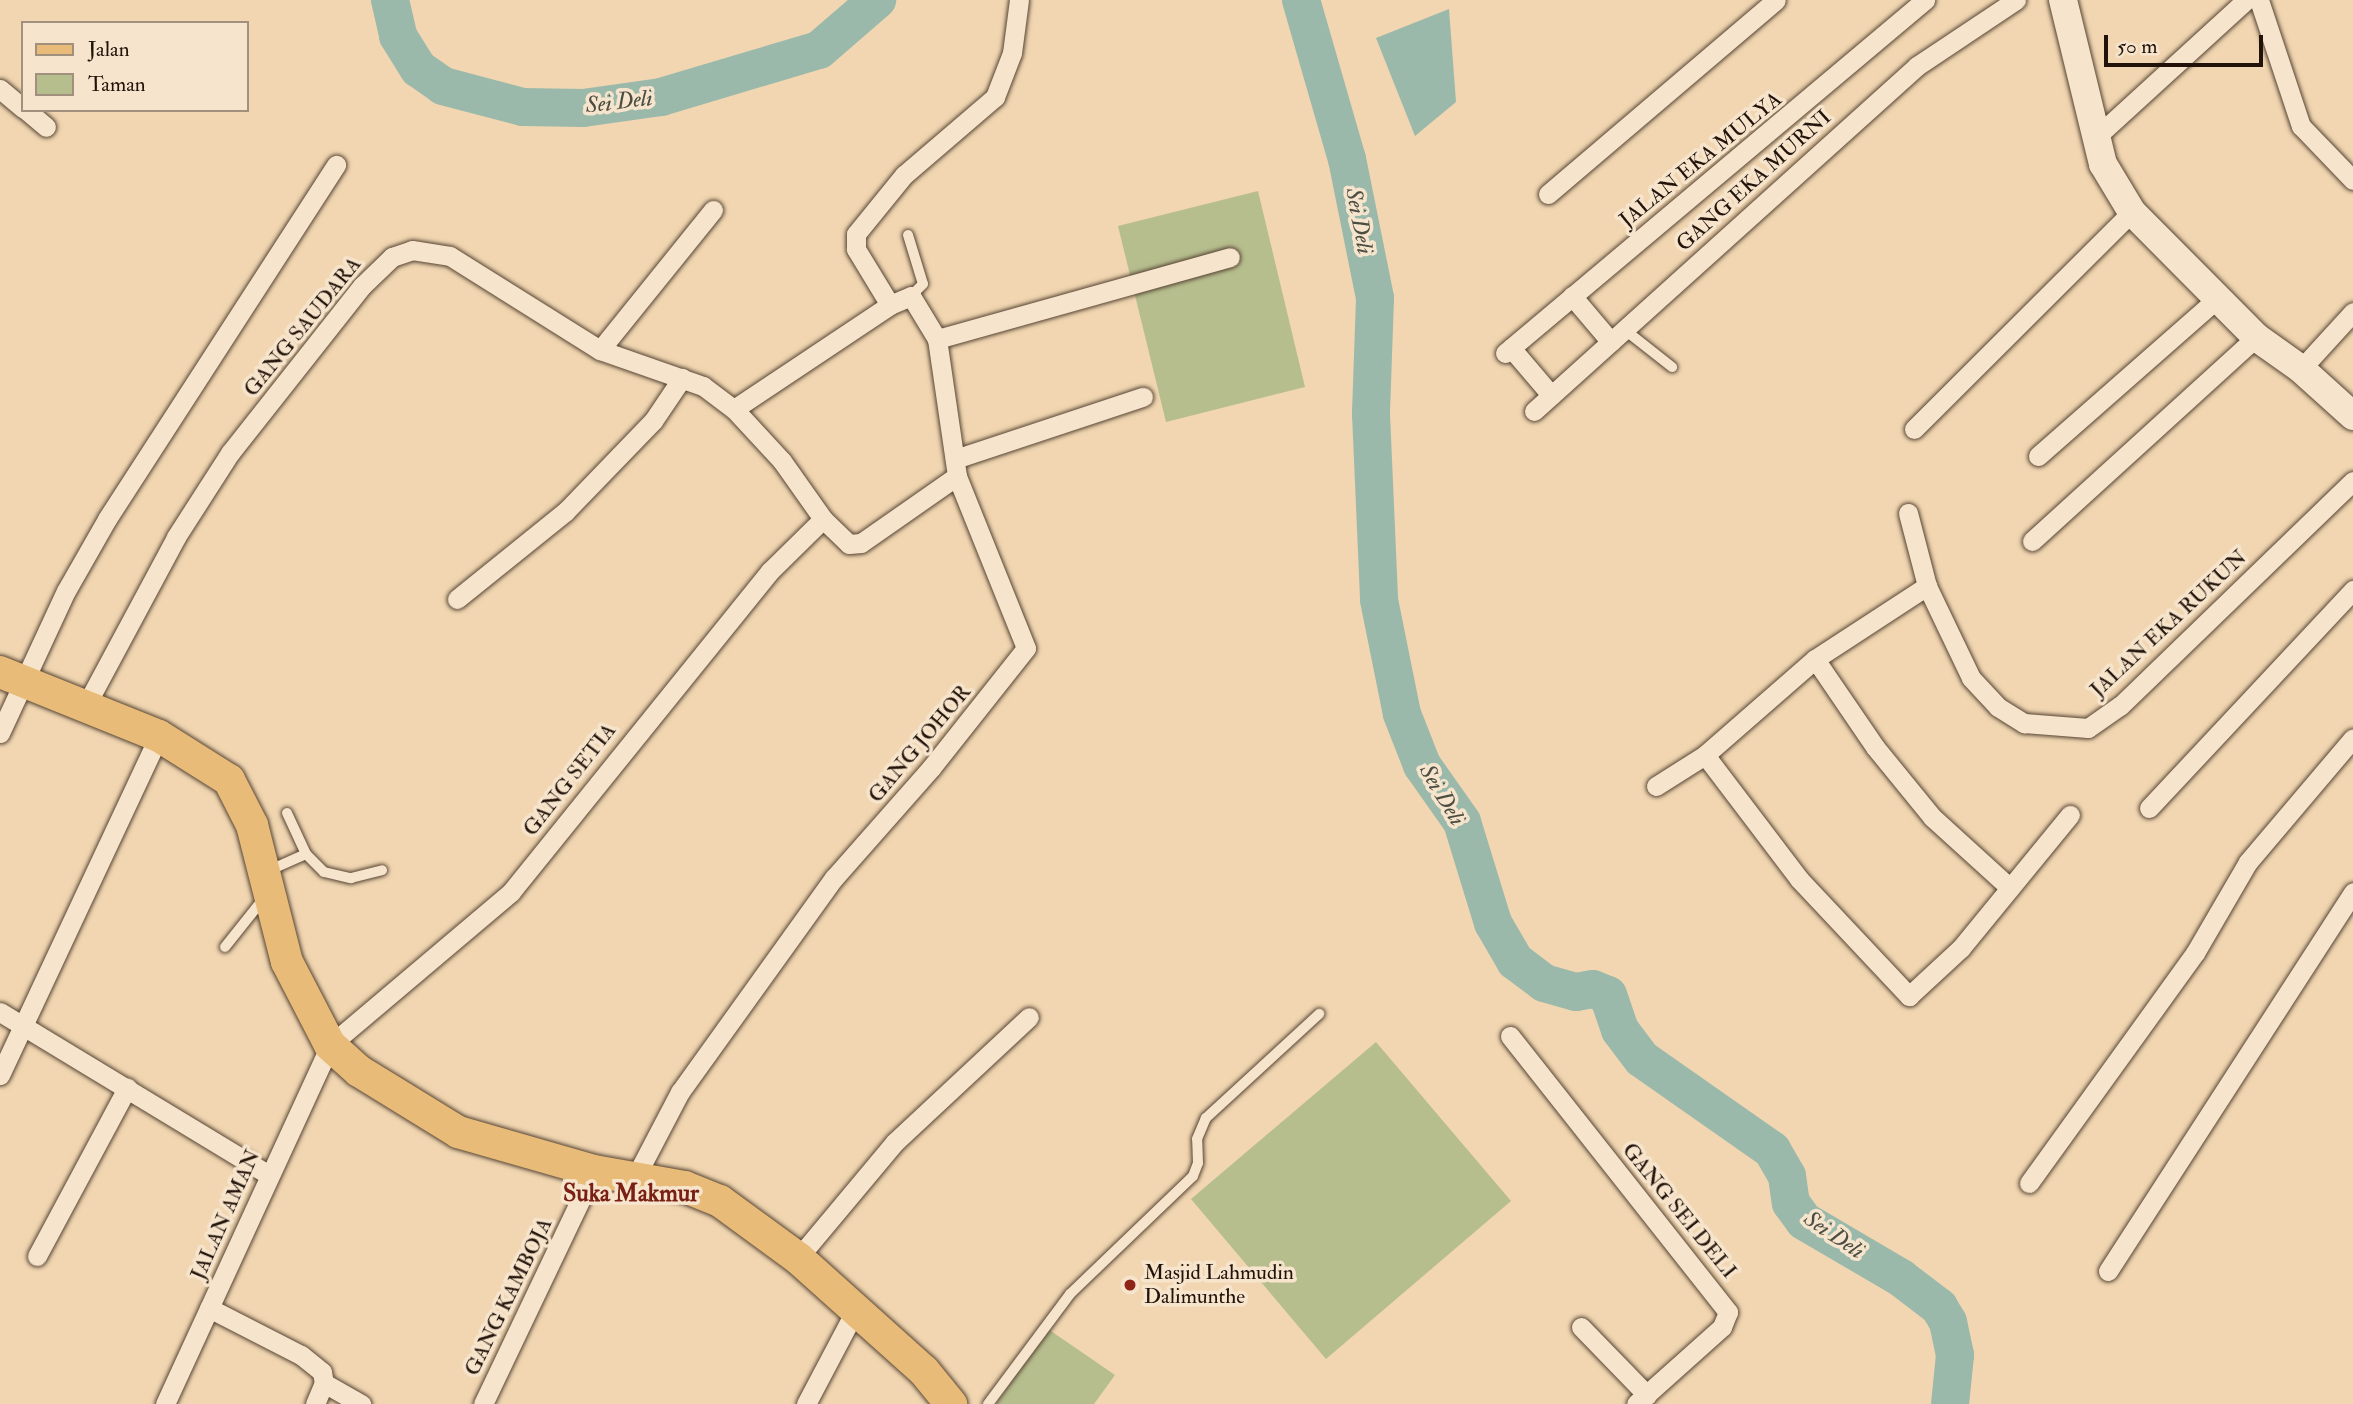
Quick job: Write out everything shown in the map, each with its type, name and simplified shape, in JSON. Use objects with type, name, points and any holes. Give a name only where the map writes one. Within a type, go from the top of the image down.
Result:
[{"type":"main road","points":[[2063,0],[2103,164],[2132,212],[2256,337],[2301,369],[2353,416]]},
{"type":"main road","points":[[11,678],[159,736],[229,780],[252,825],[286,962],[330,1045],[381,1086],[458,1132],[594,1171],[636,1176],[685,1187],[720,1201],[798,1258],[924,1371],[951,1404]]},
{"type":"street","points":[[891,304],[856,248],[856,234],[904,175],[995,97],[1012,53],[1019,0]]},
{"type":"street","points":[[1548,194],[1776,0]]},
{"type":"street","name":"JALAN EKA MULYA","points":[[1552,395],[1508,351],[1751,150],[1925,0]]},
{"type":"street","name":"GANG EKA MURNI","points":[[1534,411],[1917,66],[2016,0]]},
{"type":"street","points":[[2095,138],[2246,0]]},
{"type":"street","points":[[2259,0],[2301,126],[2353,180]]},
{"type":"street","points":[[0,89],[21,106]]},
{"type":"street","points":[[28,112],[46,127]]},
{"type":"street","points":[[0,733],[11,678],[107,519],[336,165]]},
{"type":"street","points":[[600,350],[713,210]]},
{"type":"street","points":[[1914,429],[2132,212]]},
{"type":"street","name":"GANG SAUDARA","points":[[85,707],[176,537],[230,453],[362,286],[392,257],[422,249],[450,256],[600,350],[682,378],[734,409],[782,461],[823,519],[849,544],[861,542],[956,468]]},
{"type":"street","points":[[937,339],[1230,257]]},
{"type":"street","points":[[734,409],[891,304],[911,296]]},
{"type":"street","name":"GANG JOHOR","points":[[636,1176],[680,1092],[834,878],[1023,656],[1025,641],[956,468],[937,339],[911,296]]},
{"type":"street","points":[[1572,296],[1618,336]]},
{"type":"street","points":[[2038,456],[2217,299]]},
{"type":"street","points":[[2301,369],[2353,312]]},
{"type":"street","points":[[2032,541],[2256,337]]},
{"type":"street","points":[[457,599],[565,512],[653,421],[682,378]]},
{"type":"street","points":[[956,468],[1143,397]]},
{"type":"street","name":"JALAN EKA RUKUN","points":[[1908,513],[1927,586],[1970,678],[1998,707],[2024,723],[2046,727],[2088,728],[2120,706],[2353,481]]},
{"type":"street","name":"GANG SETIA","points":[[330,1045],[511,892],[770,570],[823,519]]},
{"type":"street","points":[[1656,786],[1705,755],[1815,659],[1927,586]]},
{"type":"street","points":[[2149,808],[2353,590]]},
{"type":"street","points":[[1815,659],[1875,747],[1932,817],[2010,888]]},
{"type":"street","points":[[0,1074],[26,1026],[159,736]]},
{"type":"street","points":[[2029,1183],[2195,953],[2248,862],[2353,738]]},
{"type":"street","points":[[1705,755],[1799,879],[1906,995],[1912,995],[1961,948],[2070,815]]},
{"type":"street","points":[[2108,1271],[2353,892]]},
{"type":"street","points":[[0,1012],[268,1174]]},
{"type":"street","points":[[798,1258],[895,1142],[1029,1017]]},
{"type":"street","name":"GANG SEI DELI","points":[[1510,1036],[1728,1312],[1726,1323],[1642,1399]]},
{"type":"street","name":"JALAN AMAN","points":[[165,1404],[268,1174],[330,1045]]},
{"type":"street","points":[[37,1256],[127,1088]]},
{"type":"street","name":"GANG KAMBOJA","points":[[483,1404],[594,1171]]},
{"type":"street","points":[[209,1308],[300,1355],[322,1372],[324,1383],[315,1404]]},
{"type":"street","points":[[806,1404],[855,1311]]},
{"type":"street","points":[[1581,1327],[1642,1399]]},
{"type":"street","points":[[324,1383],[360,1404]]},
{"type":"lane","points":[[908,235],[923,284],[911,296]]},
{"type":"lane","points":[[1618,336],[1672,367]]},
{"type":"lane","points":[[287,813],[306,854],[315,866],[335,876],[351,878],[382,870]]},
{"type":"lane","points":[[225,947],[265,884],[306,854]]},
{"type":"lane","points":[[988,1404],[1070,1294],[1193,1176],[1198,1163],[1197,1139],[1206,1118],[1319,1014]]},
{"type":"green space","points":[[1258,191],[1305,387],[1166,422],[1118,226]]},
{"type":"green space","points":[[1376,1042],[1511,1201],[1326,1359],[1191,1199]]},
{"type":"green space","points":[[1048,1329],[1115,1375],[1094,1404],[996,1404]]},
{"type":"shaded area","points":[[1449,9],[1456,102],[1415,136],[1376,38]]},
{"type":"waterway","name":"Sei Deli","points":[[390,0],[398,36],[419,69],[443,86],[523,107],[583,108],[661,97],[819,50],[877,0]]},
{"type":"waterway","name":"Sei Deli","points":[[1301,0],[1347,159],[1375,298],[1371,414],[1379,600],[1402,714],[1422,765],[1462,822],[1493,923],[1515,961],[1544,983],[1576,992],[1593,989],[1608,995],[1620,1030],[1642,1059],[1772,1150],[1787,1176],[1791,1203],[1804,1221],[1901,1278],[1939,1307],[1948,1322],[1955,1355],[1950,1404]]},
{"type":"place","name":"Masjid Lahmudin Dalimunthe","points":[[1130,1285]]},
{"type":"district","name":"Suka Makmur","points":[[631,1194]]}]
